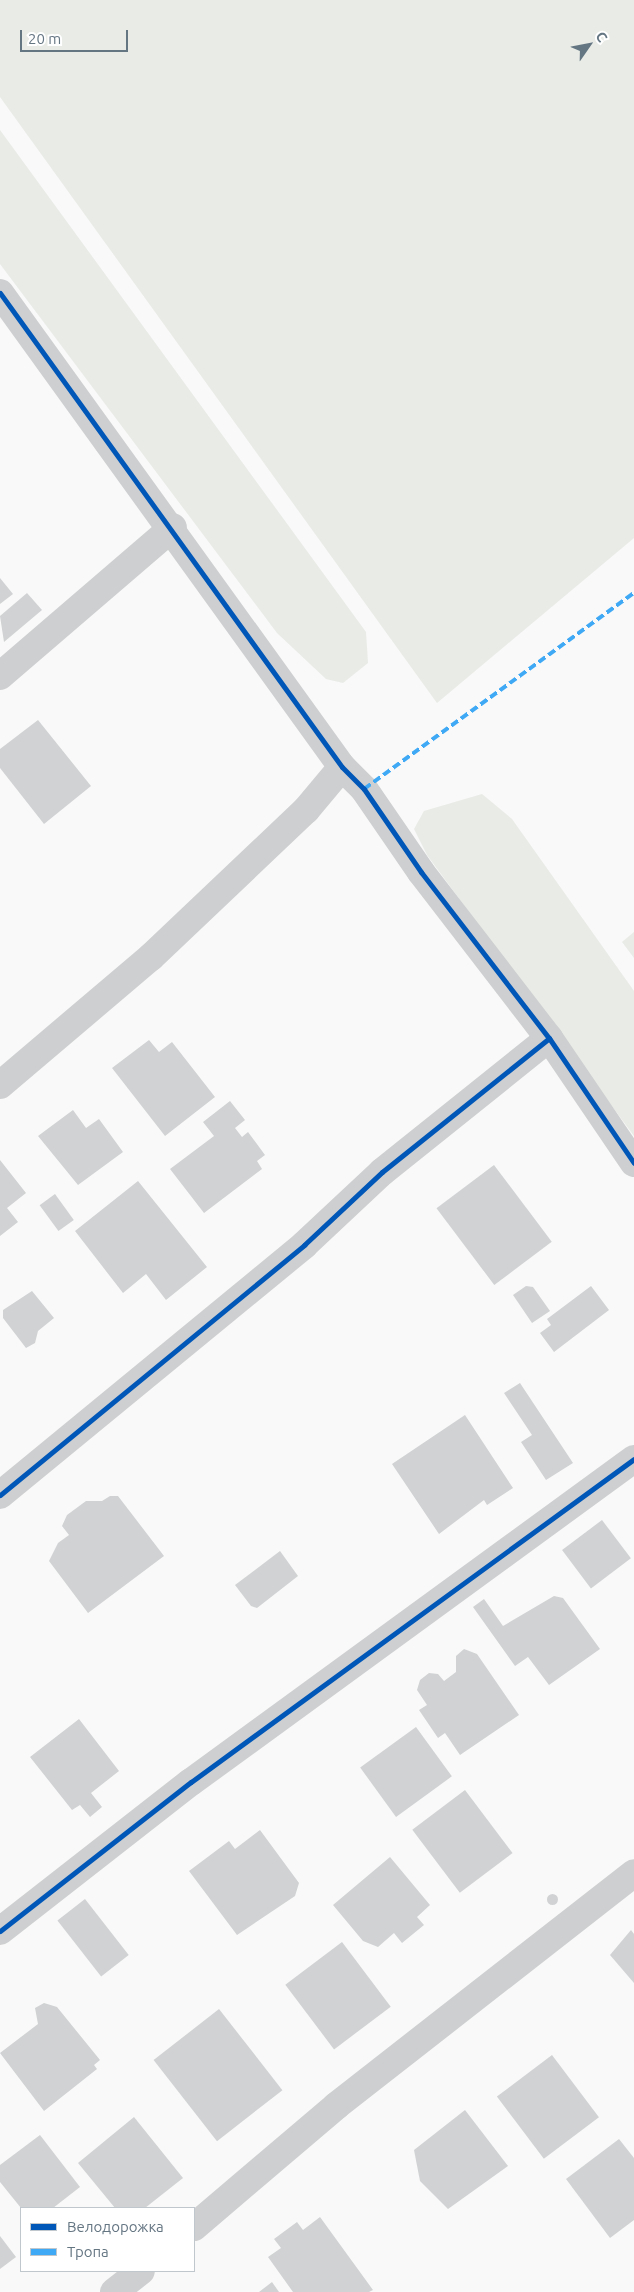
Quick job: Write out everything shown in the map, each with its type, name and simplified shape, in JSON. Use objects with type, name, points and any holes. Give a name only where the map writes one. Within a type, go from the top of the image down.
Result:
[{"type":"street","points":[[0,292],[172,527],[342,767],[364,789],[421,872],[549,1038],[634,1163]]},
{"type":"street","points":[[0,676],[172,527]]},
{"type":"street","points":[[0,1085],[151,957],[306,810],[342,767]]},
{"type":"street","points":[[0,1495],[304,1245],[382,1172],[549,1038]]},
{"type":"street","points":[[0,1931],[191,1782],[634,1459]]},
{"type":"street","points":[[195,2225],[336,2106],[634,1873]]},
{"type":"street","points":[[114,2292],[139,2272]]},
{"type":"shaded area","points":[[0,0],[634,0],[634,538],[437,703],[0,97]]},
{"type":"shaded area","points":[[0,130],[366,632],[368,663],[343,683],[326,679],[277,633],[0,264]]},
{"type":"shaded area","points":[[482,794],[512,819],[634,991],[634,1136],[427,855],[414,829],[424,811]]},
{"type":"shaded area","points":[[634,932],[634,958],[622,942]]},
{"type":"building","points":[[0,578],[13,594],[0,604]]},
{"type":"building","points":[[27,593],[42,610],[4,642],[0,616]]},
{"type":"building","points":[[38,720],[91,786],[44,824],[0,768],[0,749]]},
{"type":"building","points":[[149,1040],[159,1052],[172,1042],[215,1097],[165,1136],[112,1068]]},
{"type":"building","points":[[230,1101],[245,1120],[235,1128],[242,1137],[248,1132],[265,1155],[257,1161],[262,1169],[204,1213],[170,1169],[214,1136],[203,1122]]},
{"type":"building","points":[[73,1110],[86,1128],[99,1119],[123,1152],[78,1185],[38,1136]]},
{"type":"building","points":[[0,1160],[26,1193],[7,1208],[18,1222],[0,1236]]},
{"type":"building","points":[[494,1165],[552,1242],[494,1285],[436,1208]]},
{"type":"building","points":[[138,1181],[207,1267],[166,1300],[146,1274],[123,1293],[75,1231]]},
{"type":"building","points":[[55,1194],[74,1220],[58,1231],[40,1205]]},
{"type":"building","points":[[526,1286],[533,1287],[550,1311],[532,1323],[513,1295]]},
{"type":"building","points":[[591,1286],[609,1310],[554,1352],[540,1333],[551,1325],[547,1319]]},
{"type":"building","points":[[32,1291],[54,1318],[38,1331],[35,1343],[26,1348],[3,1318],[3,1310]]},
{"type":"building","points":[[520,1383],[573,1463],[546,1480],[521,1442],[532,1435],[504,1393]]},
{"type":"building","points":[[465,1415],[513,1488],[487,1505],[484,1500],[439,1534],[392,1464]]},
{"type":"building","points":[[110,1496],[118,1496],[164,1556],[88,1613],[49,1561],[58,1543],[69,1535],[62,1526],[67,1515],[86,1501],[102,1501]]},
{"type":"building","points":[[602,1520],[631,1558],[591,1588],[562,1550]]},
{"type":"building","points":[[280,1551],[298,1576],[257,1608],[251,1606],[235,1585]]},
{"type":"building","points":[[554,1596],[563,1598],[600,1649],[549,1685],[528,1657],[515,1666],[473,1607],[484,1599],[503,1626]]},
{"type":"building","points":[[464,1649],[477,1654],[519,1715],[460,1755],[445,1733],[438,1738],[419,1710],[427,1705],[417,1690],[420,1680],[429,1673],[438,1674],[444,1681],[456,1672],[456,1656]]},
{"type":"building","points":[[79,1719],[119,1771],[91,1793],[102,1807],[90,1817],[80,1805],[72,1810],[30,1757]]},
{"type":"building","points":[[416,1727],[452,1776],[396,1817],[360,1768]]},
{"type":"building","points":[[465,1790],[513,1853],[460,1893],[412,1830]]},
{"type":"building","points":[[260,1830],[299,1883],[295,1896],[237,1935],[189,1871],[229,1841],[235,1849]]},
{"type":"building","points":[[390,1857],[430,1905],[417,1917],[424,1925],[402,1943],[394,1933],[378,1947],[363,1941],[333,1905]]},
{"type":"building","points":[[552,1893],[558,1899],[552,1905],[546,1899]]},
{"type":"building","points":[[85,1899],[129,1955],[101,1976],[57,1921]]},
{"type":"building","points":[[631,1930],[634,1934],[634,1983],[610,1955]]},
{"type":"building","points":[[342,1942],[391,2007],[334,2049],[285,1985]]},
{"type":"building","points":[[44,2003],[57,2007],[100,2060],[94,2065],[97,2069],[44,2111],[0,2053],[38,2024],[35,2008]]},
{"type":"building","points":[[219,2009],[282,2090],[217,2141],[154,2060]]},
{"type":"building","points":[[552,2055],[599,2117],[544,2159],[497,2097]]},
{"type":"building","points":[[465,2110],[508,2166],[448,2209],[420,2181],[414,2150]]},
{"type":"building","points":[[134,2117],[183,2178],[146,2207],[114,2207],[78,2163]]},
{"type":"building","points":[[40,2135],[80,2187],[54,2207],[20,2207],[0,2182],[0,2165]]},
{"type":"building","points":[[619,2139],[634,2158],[634,2220],[610,2238],[566,2179]]},
{"type":"building","points":[[320,2217],[373,2290],[369,2292],[293,2292],[268,2257],[281,2248],[274,2239],[297,2222],[303,2230]]},
{"type":"building","points":[[0,2236],[16,2257],[0,2269]]},
{"type":"building","points":[[272,2282],[279,2292],[259,2292]]},
{"type":"marked path","points":[[364,789],[634,593]]},
{"type":"cycle path","points":[[0,293],[342,767],[364,789],[421,872],[549,1038],[634,1163]]},
{"type":"cycle path","points":[[0,1495],[304,1245],[382,1172],[549,1038]]},
{"type":"cycle path","points":[[0,1931],[191,1782],[634,1459]]}]
